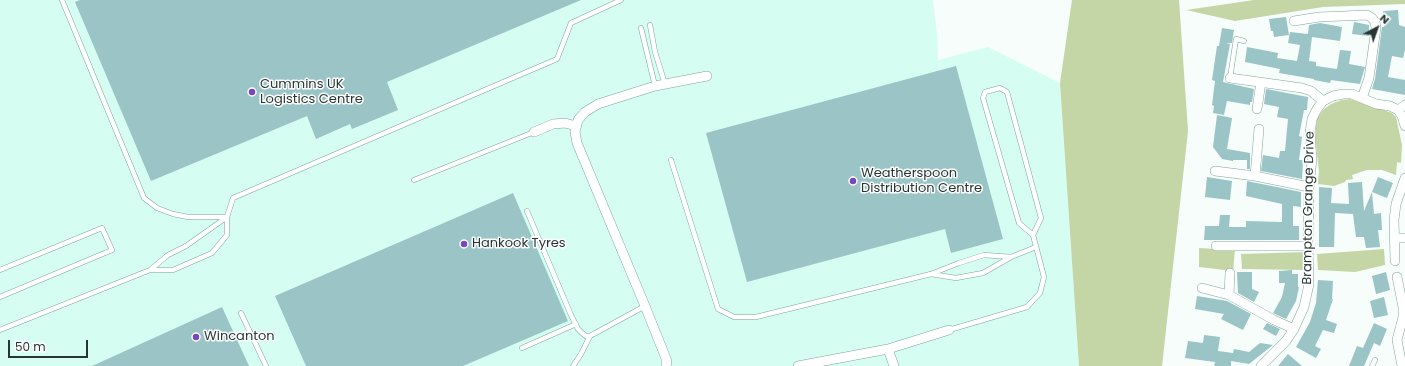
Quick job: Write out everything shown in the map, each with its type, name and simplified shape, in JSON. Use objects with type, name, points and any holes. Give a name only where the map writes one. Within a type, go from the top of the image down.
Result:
[{"type":"street","points":[[1294,21],[1319,17],[1366,15],[1372,18],[1375,22],[1376,28],[1369,78],[1362,98]]},
{"type":"street","points":[[666,366],[667,361],[577,143],[575,132],[578,120],[585,112],[598,104],[655,86],[707,76]]},
{"type":"street","points":[[1230,78],[1302,88],[1312,91],[1323,101],[1333,96],[1352,94],[1376,104],[1401,107],[1405,126]]},
{"type":"street","points":[[1257,109],[1262,82]]},
{"type":"street","name":"Brampton Grange Drive","points":[[1265,365],[1286,341],[1294,329],[1304,307],[1309,284],[1308,246],[1309,187],[1312,159],[1311,126],[1312,119],[1323,101]]},
{"type":"street","points":[[534,132],[554,124],[565,123],[576,126]]},
{"type":"street","points":[[1255,176],[1260,129]]},
{"type":"street","points":[[1215,171],[1255,176],[1309,187]]},
{"type":"street","points":[[1395,261],[1394,238],[1396,204],[1405,178]]},
{"type":"street","points":[[1394,238],[1405,238]]},
{"type":"street","points":[[1216,246],[1308,246]]},
{"type":"street","points":[[1229,295],[1230,273]]},
{"type":"street","points":[[1397,277],[1404,300],[1403,318],[1398,340],[1402,366]]},
{"type":"street","points":[[1202,288],[1229,295],[1274,320],[1294,329]]},
{"type":"street","points":[[798,366],[888,348],[949,330]]},
{"type":"street","points":[[888,348],[894,366]]},
{"type":"lane","points":[[62,0],[144,198],[157,208],[173,214],[188,217],[227,217]]},
{"type":"lane","points":[[150,270],[173,270],[212,253],[227,236],[227,217],[233,198],[558,59],[571,23],[621,0]]},
{"type":"lane","points":[[650,25],[665,84]]},
{"type":"lane","points":[[642,28],[655,86]]},
{"type":"lane","points":[[1230,78],[1236,39],[1244,41]]},
{"type":"lane","points":[[949,330],[1027,307],[1040,293],[1044,277],[1033,235],[1019,223],[983,98],[985,92],[1000,88],[1007,92],[1041,218],[1033,235]]},
{"type":"lane","points":[[414,180],[534,132]]},
{"type":"lane","points":[[671,160],[718,309],[734,317],[756,317],[931,274],[984,255],[1011,257]]},
{"type":"lane","points":[[527,211],[576,324],[582,333],[586,336],[590,336]]},
{"type":"lane","points":[[0,330],[150,270],[168,255],[186,246],[227,217]]},
{"type":"lane","points":[[0,270],[102,228],[112,250],[0,297]]},
{"type":"lane","points":[[931,274],[956,278],[983,273],[1011,257],[1036,247]]},
{"type":"lane","points":[[573,366],[590,336],[645,306]]},
{"type":"lane","points":[[242,313],[266,366]]},
{"type":"lane","points":[[522,348],[576,324]]},
{"type":"lane","points":[[1372,366],[1375,360]]},
{"type":"shaded area","points":[[0,0],[933,0],[938,60],[988,47],[1060,83],[1079,366],[0,366]]},
{"type":"green space","points":[[1072,0],[1179,0],[1188,131],[1162,366],[1079,366],[1060,83]]},
{"type":"green space","points":[[1254,0],[1405,0],[1405,4],[1323,7],[1235,21],[1186,10]]},
{"type":"green space","points":[[1350,99],[1392,113],[1396,117],[1402,145],[1401,163],[1397,162],[1396,175],[1382,170],[1367,170],[1352,175],[1353,179],[1346,180],[1345,182],[1334,186],[1318,184],[1319,171],[1315,135],[1317,119],[1323,110],[1331,104]]},
{"type":"green space","points":[[1199,248],[1235,250],[1233,271],[1199,267]]},
{"type":"green space","points":[[1384,249],[1385,265],[1355,272],[1318,270],[1317,254]]},
{"type":"green space","points":[[1306,252],[1304,270],[1242,269],[1241,254]]},
{"type":"building","name":"Cummins UK Logistics Centre","points":[[80,0],[581,0],[387,82],[398,110],[352,129],[350,124],[316,139],[307,116],[151,181],[75,2]]},
{"type":"building","points":[[1398,10],[1399,25],[1405,27],[1405,50],[1403,58],[1392,56],[1388,77],[1405,80],[1405,95],[1372,89],[1375,79],[1382,27],[1384,27],[1383,11]]},
{"type":"building","points":[[1286,17],[1289,35],[1274,37],[1273,31],[1271,31],[1269,19]]},
{"type":"building","points":[[1354,22],[1369,25],[1369,36],[1352,34]]},
{"type":"building","points":[[1320,23],[1342,27],[1340,41],[1312,37],[1309,61],[1316,62],[1316,66],[1337,69],[1340,50],[1351,51],[1349,64],[1365,67],[1360,84],[1331,80],[1330,83],[1314,80],[1279,73],[1280,69],[1245,62],[1247,47],[1278,53],[1277,58],[1297,61],[1300,45],[1288,43],[1290,32],[1308,34],[1309,25]]},
{"type":"building","points":[[1222,28],[1234,30],[1232,43],[1226,43],[1230,44],[1223,82],[1254,89],[1252,102],[1250,102],[1250,105],[1227,101],[1224,115],[1213,113],[1214,106],[1212,105],[1215,81],[1212,80],[1217,46],[1219,46]]},
{"type":"building","name":"Weatherspoon Distribution Centre","points":[[956,66],[1003,239],[951,253],[945,229],[747,282],[706,133]]},
{"type":"building","points":[[1266,89],[1308,97],[1307,110],[1304,110],[1299,136],[1302,137],[1299,160],[1303,160],[1302,179],[1261,171],[1263,155],[1279,158],[1280,151],[1285,151],[1288,119],[1277,117],[1279,107],[1264,104]]},
{"type":"building","points":[[1217,115],[1232,118],[1227,149],[1250,153],[1250,169],[1247,169],[1247,160],[1233,161],[1222,159],[1213,147]]},
{"type":"building","points":[[1207,177],[1232,181],[1230,200],[1205,197]]},
{"type":"building","points":[[1378,177],[1393,183],[1387,198],[1372,192]]},
{"type":"building","points":[[1247,181],[1301,192],[1301,207],[1293,206],[1293,226],[1299,226],[1299,240],[1204,240],[1205,226],[1219,226],[1220,215],[1230,215],[1229,227],[1246,227],[1246,221],[1282,222],[1282,204],[1246,196]]},
{"type":"building","points":[[1362,182],[1364,211],[1372,192],[1374,214],[1381,213],[1382,230],[1378,230],[1380,247],[1366,248],[1364,237],[1356,237],[1353,214],[1335,213],[1334,247],[1319,247],[1319,187],[1332,188],[1331,203],[1349,204],[1348,183]]},
{"type":"building","name":"Hankook Tyres","points":[[513,193],[568,321],[463,366],[306,366],[275,296]]},
{"type":"building","points":[[1292,270],[1292,274],[1298,274],[1299,287],[1296,301],[1286,319],[1273,313],[1282,297],[1285,283],[1279,283],[1279,271]]},
{"type":"building","points":[[1237,272],[1252,272],[1252,289],[1259,292],[1254,302],[1238,293]]},
{"type":"building","points":[[1386,272],[1390,290],[1376,294],[1372,276]]},
{"type":"building","points":[[1318,280],[1333,281],[1333,299],[1326,320],[1337,324],[1334,333],[1323,330],[1315,346],[1321,349],[1316,358],[1296,347],[1310,322],[1316,303]]},
{"type":"building","points":[[1197,296],[1227,301],[1251,314],[1243,330],[1221,319],[1224,314],[1195,309]]},
{"type":"building","points":[[1384,297],[1388,315],[1374,318],[1370,301]]},
{"type":"building","name":"Wincanton","points":[[222,307],[249,366],[92,366]]},
{"type":"building","points":[[1267,323],[1280,329],[1276,336],[1263,329]]},
{"type":"building","points":[[1374,323],[1387,329],[1380,346],[1374,343],[1364,366],[1349,366],[1357,346],[1363,348]]},
{"type":"building","points":[[1204,335],[1220,337],[1218,351],[1233,353],[1234,349],[1249,352],[1260,343],[1273,345],[1249,364],[1231,361],[1231,366],[1214,366],[1215,362],[1185,358],[1188,341],[1203,343]]},
{"type":"building","points":[[1288,354],[1302,366],[1278,366]]},
{"type":"place","name":"Cummins UK Logistics Centre","points":[[252,92]]},
{"type":"place","name":"Weatherspoon Distribution Centre","points":[[853,181]]},
{"type":"place","name":"Hankook Tyres","points":[[464,244]]},
{"type":"place","name":"Wincanton","points":[[196,337]]}]
